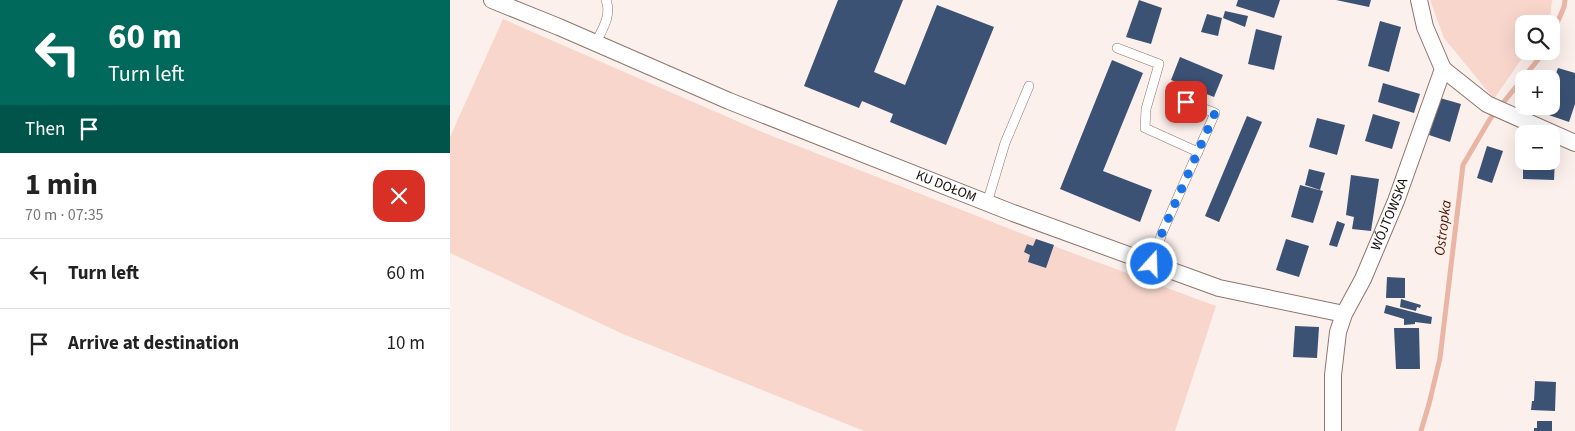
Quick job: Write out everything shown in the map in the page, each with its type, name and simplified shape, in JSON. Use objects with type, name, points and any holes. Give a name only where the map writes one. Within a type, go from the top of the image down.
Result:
[{"type":"street","name":"KU DOŁOM","points":[[492,0],[729,101],[987,203],[1152,264],[1219,288],[1344,314]]},
{"type":"street","name":"KU DOŁOM","points":[[520,0],[559,27]]},
{"type":"street","points":[[1419,0],[1425,27],[1443,69],[1487,104],[1575,143]]},
{"type":"street","name":"WÓJTOWSKA","points":[[1333,431],[1333,376],[1338,332],[1344,314],[1363,279],[1396,201],[1443,69]]},
{"type":"lane","points":[[595,44],[607,19],[609,7],[606,0]]},
{"type":"lane","points":[[1117,48],[1159,64],[1146,110],[1145,128],[1198,152]]},
{"type":"lane","points":[[987,203],[1005,143],[1029,86]]},
{"type":"lane","points":[[1152,264],[1162,233],[1215,113],[1171,96]]},
{"type":"shaded area","points":[[1430,0],[1552,0],[1550,15],[1515,15],[1515,60],[1521,60],[1494,99],[1444,38]]},
{"type":"shaded area","points":[[503,19],[762,132],[1059,248],[1216,306],[1175,431],[864,431],[623,334],[450,253],[450,137]]},
{"type":"building","points":[[838,0],[903,0],[874,72],[905,85],[937,5],[994,27],[946,145],[890,122],[893,114],[862,101],[859,108],[804,86]]},
{"type":"building","points":[[1139,0],[1162,8],[1151,44],[1126,37]]},
{"type":"building","points":[[1238,0],[1280,0],[1274,18],[1236,6]]},
{"type":"building","points":[[1336,0],[1371,0],[1369,7]]},
{"type":"building","points":[[1225,11],[1248,16],[1245,27],[1223,18]]},
{"type":"building","points":[[1207,14],[1222,18],[1218,36],[1201,32]]},
{"type":"building","points":[[1380,21],[1401,27],[1389,72],[1368,66]]},
{"type":"building","points":[[1256,29],[1282,36],[1274,70],[1248,64]]},
{"type":"building","points":[[1180,57],[1223,75],[1214,97],[1171,80]]},
{"type":"building","points":[[1112,60],[1143,73],[1103,171],[1152,190],[1140,222],[1060,189]]},
{"type":"building","points":[[1558,68],[1575,73],[1575,104],[1569,122],[1549,115],[1560,115],[1560,70],[1557,70]]},
{"type":"building","points":[[1383,83],[1420,94],[1414,113],[1378,102]]},
{"type":"building","points":[[1440,98],[1461,104],[1450,142],[1429,135]]},
{"type":"building","points":[[1373,114],[1400,122],[1392,149],[1365,141]]},
{"type":"building","points":[[1247,116],[1262,122],[1219,222],[1205,216]]},
{"type":"building","points":[[1317,118],[1345,125],[1337,155],[1309,147]]},
{"type":"building","points":[[1487,146],[1503,151],[1492,183],[1477,178]]},
{"type":"building","points":[[1309,169],[1325,173],[1320,190],[1305,185]]},
{"type":"building","points":[[1523,170],[1554,170],[1554,180],[1523,179]]},
{"type":"building","points":[[1351,175],[1379,179],[1371,231],[1352,229],[1354,217],[1346,215]]},
{"type":"building","points":[[1300,185],[1323,191],[1313,223],[1291,217]]},
{"type":"building","points":[[1337,221],[1345,224],[1337,247],[1329,245]]},
{"type":"building","points":[[1036,239],[1054,245],[1046,268],[1028,262],[1030,255],[1024,252],[1027,244],[1033,246]]},
{"type":"building","points":[[1286,239],[1309,246],[1299,277],[1276,270]]},
{"type":"building","points":[[1387,277],[1405,278],[1405,298],[1386,298]]},
{"type":"building","points":[[1401,299],[1421,305],[1420,308],[1417,307],[1416,311],[1400,307]]},
{"type":"building","points":[[1386,305],[1432,317],[1431,324],[1415,322],[1415,324],[1404,325],[1404,319],[1384,313]]},
{"type":"building","points":[[1295,326],[1319,327],[1317,358],[1293,357]]},
{"type":"building","points":[[1394,328],[1419,328],[1420,369],[1396,369]]},
{"type":"building","points":[[1535,381],[1556,382],[1555,411],[1531,410],[1532,401],[1534,401]]},
{"type":"building","points":[[1537,421],[1552,421],[1552,431],[1534,431],[1534,428],[1537,428]]},
{"type":"waterway","name":"Ostropka","points":[[1560,16],[1565,0]]},
{"type":"waterway","name":"Ostropka","points":[[1421,431],[1440,358],[1463,165],[1490,119],[1538,60]]},
{"type":"route","points":[[1152,264],[1162,233],[1215,113],[1186,102]]}]
